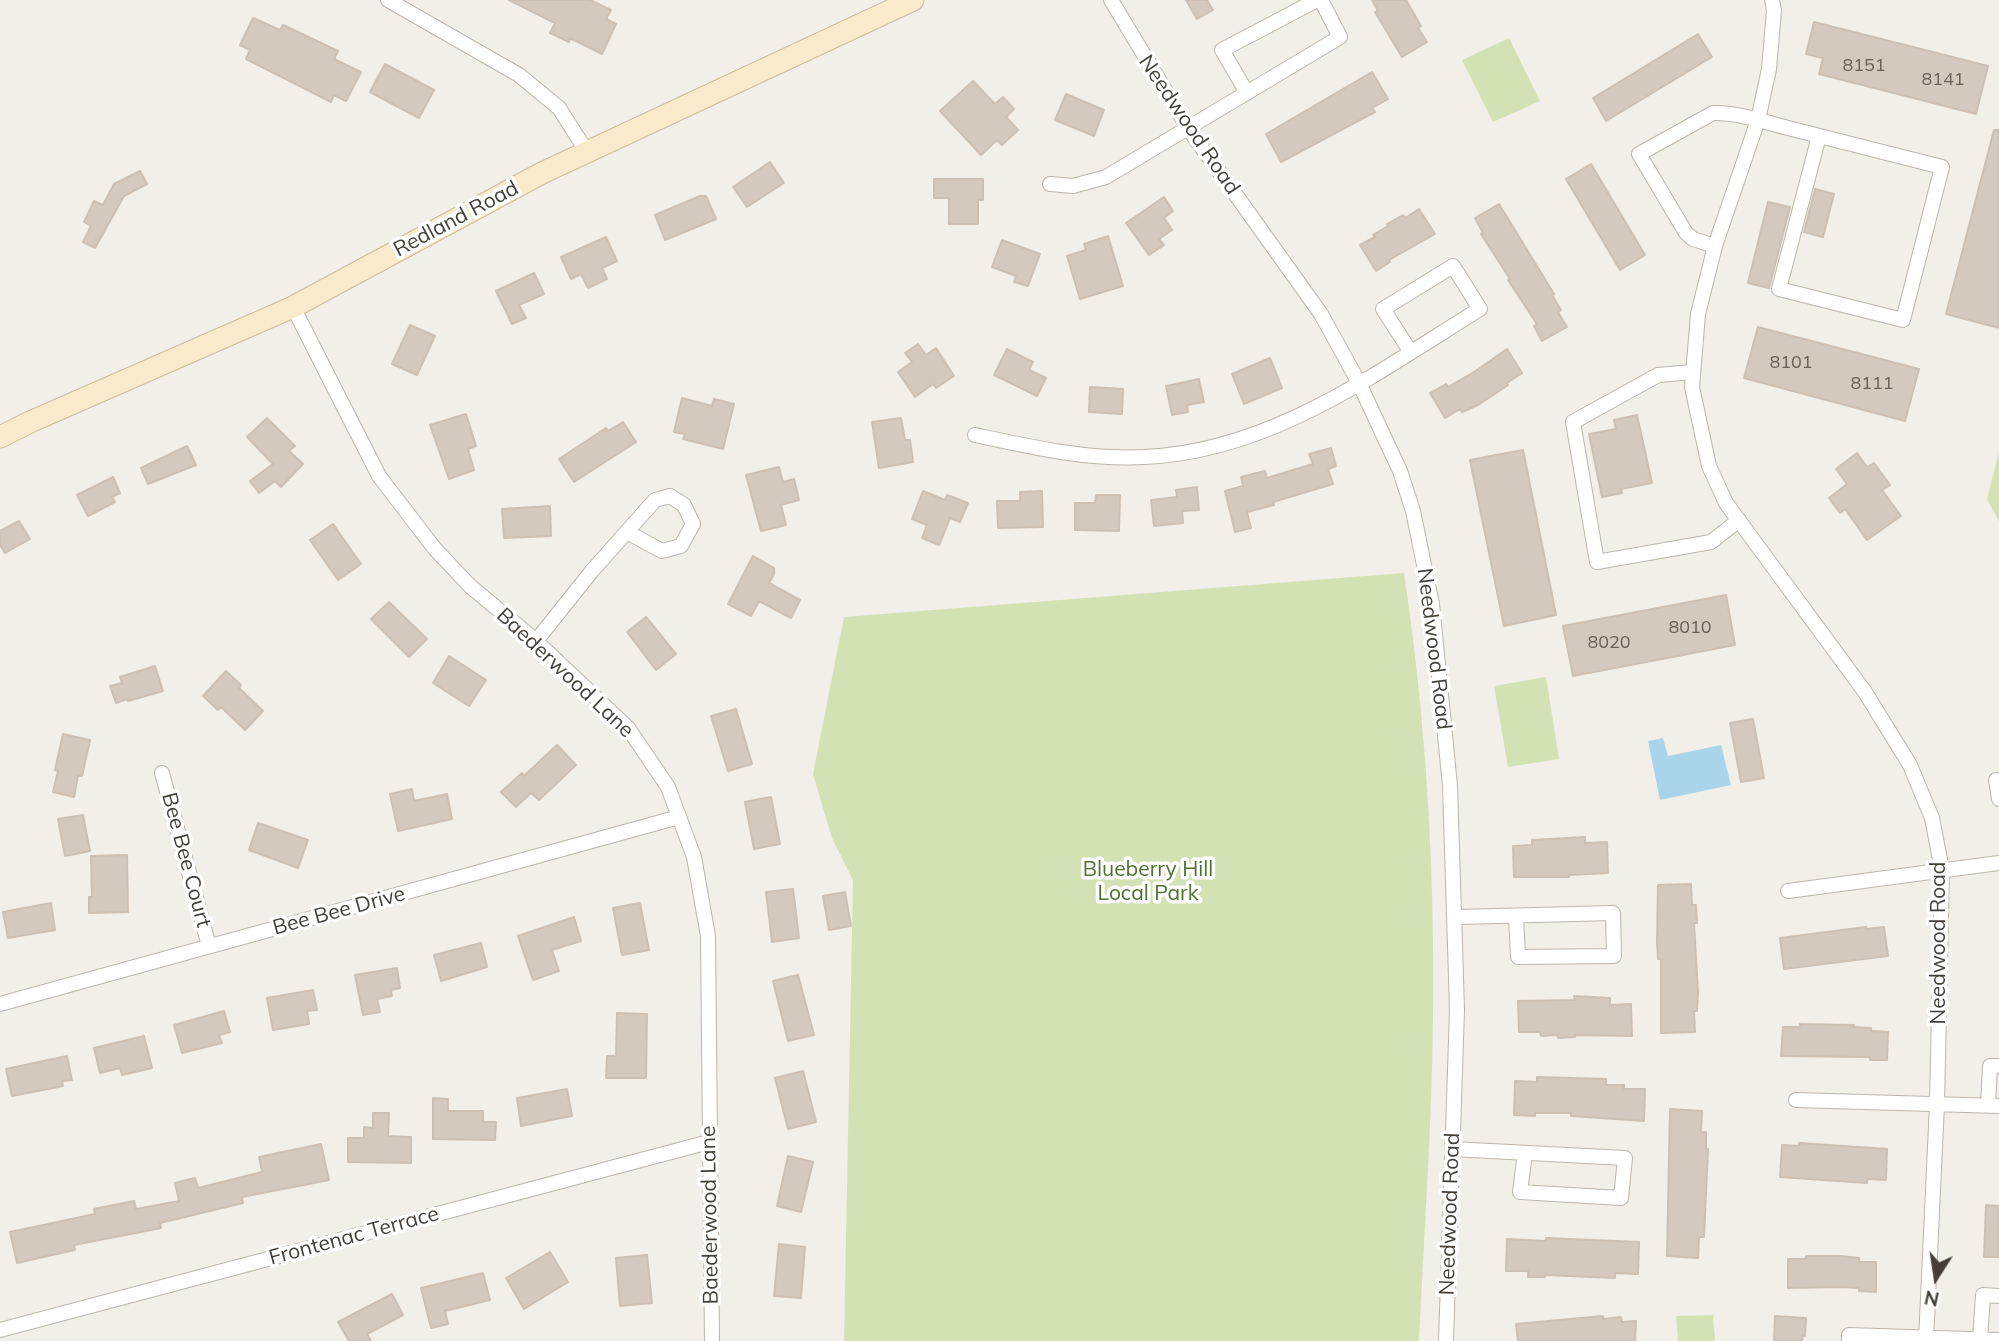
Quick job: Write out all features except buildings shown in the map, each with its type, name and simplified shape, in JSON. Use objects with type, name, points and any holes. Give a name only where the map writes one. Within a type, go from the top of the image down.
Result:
[{"type":"main road","name":"Redland Road","points":[[0,437],[293,307],[542,173],[913,0]]},
{"type":"street","points":[[388,0],[519,75],[559,108],[587,152]]},
{"type":"street","name":"Needwood Road","points":[[1111,0],[1188,128],[1321,314],[1359,383],[1400,471],[1413,511],[1432,604],[1450,786],[1457,1010],[1447,1341]]},
{"type":"street","points":[[1050,184],[1073,186],[1106,177],[1247,93],[1340,37],[1319,0],[1222,50],[1247,93]]},
{"type":"street","name":"Needwood Road","points":[[1772,0],[1774,10],[1769,69],[1758,120],[1715,246],[1698,314],[1692,372],[1694,398],[1709,466],[1726,503],[1865,692],[1910,765],[1932,818],[1942,870],[1937,1104],[1926,1339]]},
{"type":"street","points":[[1715,246],[1693,239],[1686,233],[1639,154],[1713,113],[1723,112],[1758,120],[1942,167],[1903,320],[1779,289],[1819,136]]},
{"type":"street","points":[[975,435],[1048,451],[1142,457],[1184,454],[1257,435],[1359,383],[1479,309],[1453,266],[1383,309],[1410,351]]},
{"type":"street","name":"Baederwood Lane","points":[[293,307],[379,476],[435,549],[470,586],[536,641],[628,728],[668,787],[694,857],[708,936],[712,1341]]},
{"type":"street","points":[[1692,372],[1658,375],[1573,422],[1597,562],[1712,542],[1739,520]]},
{"type":"street","points":[[536,641],[591,572],[655,500],[670,496],[684,505],[692,524],[681,546],[662,551],[627,532]]},
{"type":"street","name":"Bee Bee Court","points":[[162,773],[209,947]]},
{"type":"street","points":[[1996,780],[1999,799]]},
{"type":"street","name":"Bee Bee Drive","points":[[0,1004],[679,817]]},
{"type":"street","points":[[1788,891],[1999,863]]},
{"type":"street","points":[[1455,918],[1516,916],[1614,913],[1614,956],[1518,957],[1516,916]]},
{"type":"street","points":[[1796,1100],[1994,1105],[1990,1066],[1999,1066]]},
{"type":"street","name":"Frontenac Terrace","points":[[0,1330],[709,1142]]},
{"type":"street","points":[[1452,1149],[1625,1158],[1621,1198],[1520,1192],[1525,1153]]},
{"type":"street","points":[[1980,1339],[1983,1295],[1999,1296]]},
{"type":"street","points":[[1849,1341],[1849,1335],[1999,1340]]},
{"type":"green space","points":[[1509,38],[1540,101],[1493,122],[1462,60]]},
{"type":"green space","points":[[1999,452],[1999,521],[1987,499]]},
{"type":"green space","name":"Blueberry Hill Local Park","points":[[1404,573],[1418,684],[1431,850],[1433,1017],[1419,1341],[844,1341],[853,880],[832,838],[813,774],[844,617]]},
{"type":"green space","points":[[1546,677],[1559,759],[1508,767],[1494,686]]},
{"type":"green space","points":[[1713,1315],[1715,1341],[1678,1341],[1676,1316]]},
{"type":"water","points":[[1663,738],[1668,756],[1721,745],[1731,785],[1660,800],[1648,741]]}]
